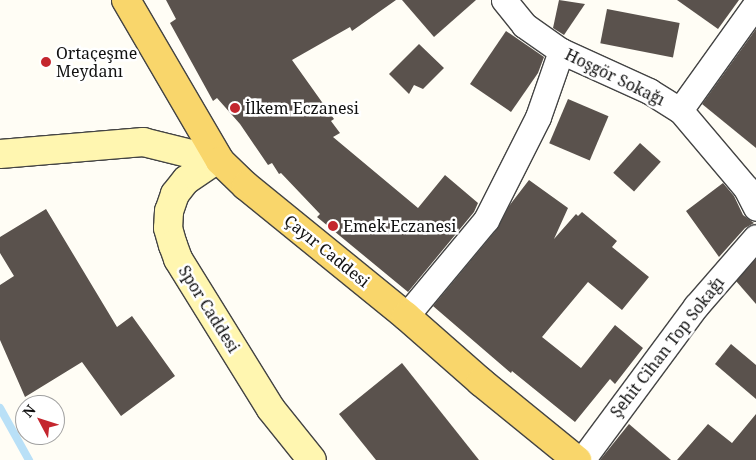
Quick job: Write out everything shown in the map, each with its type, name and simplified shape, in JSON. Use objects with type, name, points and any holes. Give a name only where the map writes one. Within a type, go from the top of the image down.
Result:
[{"type":"main road","name":"Çayır Caddesi","points":[[126,0],[220,161],[246,186],[406,316],[481,382],[577,460]]},
{"type":"street","name":"Hoşgör Sokağı","points":[[504,0],[524,24],[561,51],[649,91],[680,110],[746,188],[756,208]]},
{"type":"street","points":[[680,110],[756,4]]},
{"type":"street","points":[[406,316],[486,220],[538,117],[561,51]]},
{"type":"street","points":[[0,154],[143,142],[220,161]]},
{"type":"street","name":"Spor Caddesi","points":[[220,161],[213,162],[186,180],[175,194],[169,210],[168,228],[173,245],[178,259],[272,408],[312,460]]},
{"type":"street","name":"Şehit Cihan Top Sokağı","points":[[582,460],[696,306],[756,237]]},
{"type":"building","points":[[166,0],[396,0],[352,31],[350,27],[292,60],[334,119],[331,121],[340,133],[333,137],[418,208],[445,175],[478,203],[474,212],[408,292],[317,217],[320,214],[281,173],[279,174],[272,163],[268,165],[240,124],[217,98],[213,101],[170,23],[176,19]]},
{"type":"building","points":[[402,0],[476,0],[434,37]]},
{"type":"building","points":[[559,0],[585,4],[564,35],[553,28]]},
{"type":"building","points":[[677,0],[739,0],[718,29]]},
{"type":"building","points":[[607,9],[680,23],[673,57],[600,43]]},
{"type":"building","points":[[756,29],[756,148],[702,104]]},
{"type":"building","points":[[506,31],[544,57],[538,73],[511,112],[470,84]]},
{"type":"building","points":[[419,44],[444,68],[423,89],[414,85],[409,94],[389,74]]},
{"type":"building","points":[[568,99],[609,116],[590,160],[549,143]]},
{"type":"building","points":[[640,143],[661,162],[634,191],[613,173]]},
{"type":"building","points":[[529,180],[568,208],[554,239],[576,214],[578,216],[582,212],[617,241],[612,247],[649,277],[622,310],[588,282],[542,337],[581,368],[615,325],[643,348],[615,384],[610,379],[575,422],[512,371],[511,373],[433,306],[497,229],[509,206]]},
{"type":"building","points":[[723,183],[734,196],[743,215],[754,223],[745,228],[719,257],[686,211]]},
{"type":"building","points":[[46,209],[117,327],[132,316],[175,376],[121,416],[82,362],[28,395],[24,395],[0,340],[0,285],[14,276],[0,253],[0,237]]},
{"type":"building","points":[[756,259],[756,304],[736,281]]},
{"type":"building","points":[[731,344],[756,365],[756,399],[715,364]]},
{"type":"building","points":[[402,363],[479,460],[376,460],[339,414]]},
{"type":"building","points":[[756,414],[756,460],[677,460],[708,424],[732,443]]},
{"type":"building","points":[[629,424],[671,460],[600,460]]},
{"type":"waterway","points":[[0,408],[29,460]]},
{"type":"place","name":"Ortaçeşme Meydanı","points":[[46,62]]},
{"type":"place","name":"İlkem Eczanesi","points":[[235,108]]},
{"type":"place","name":"Emek Eczanesi","points":[[333,226]]}]
